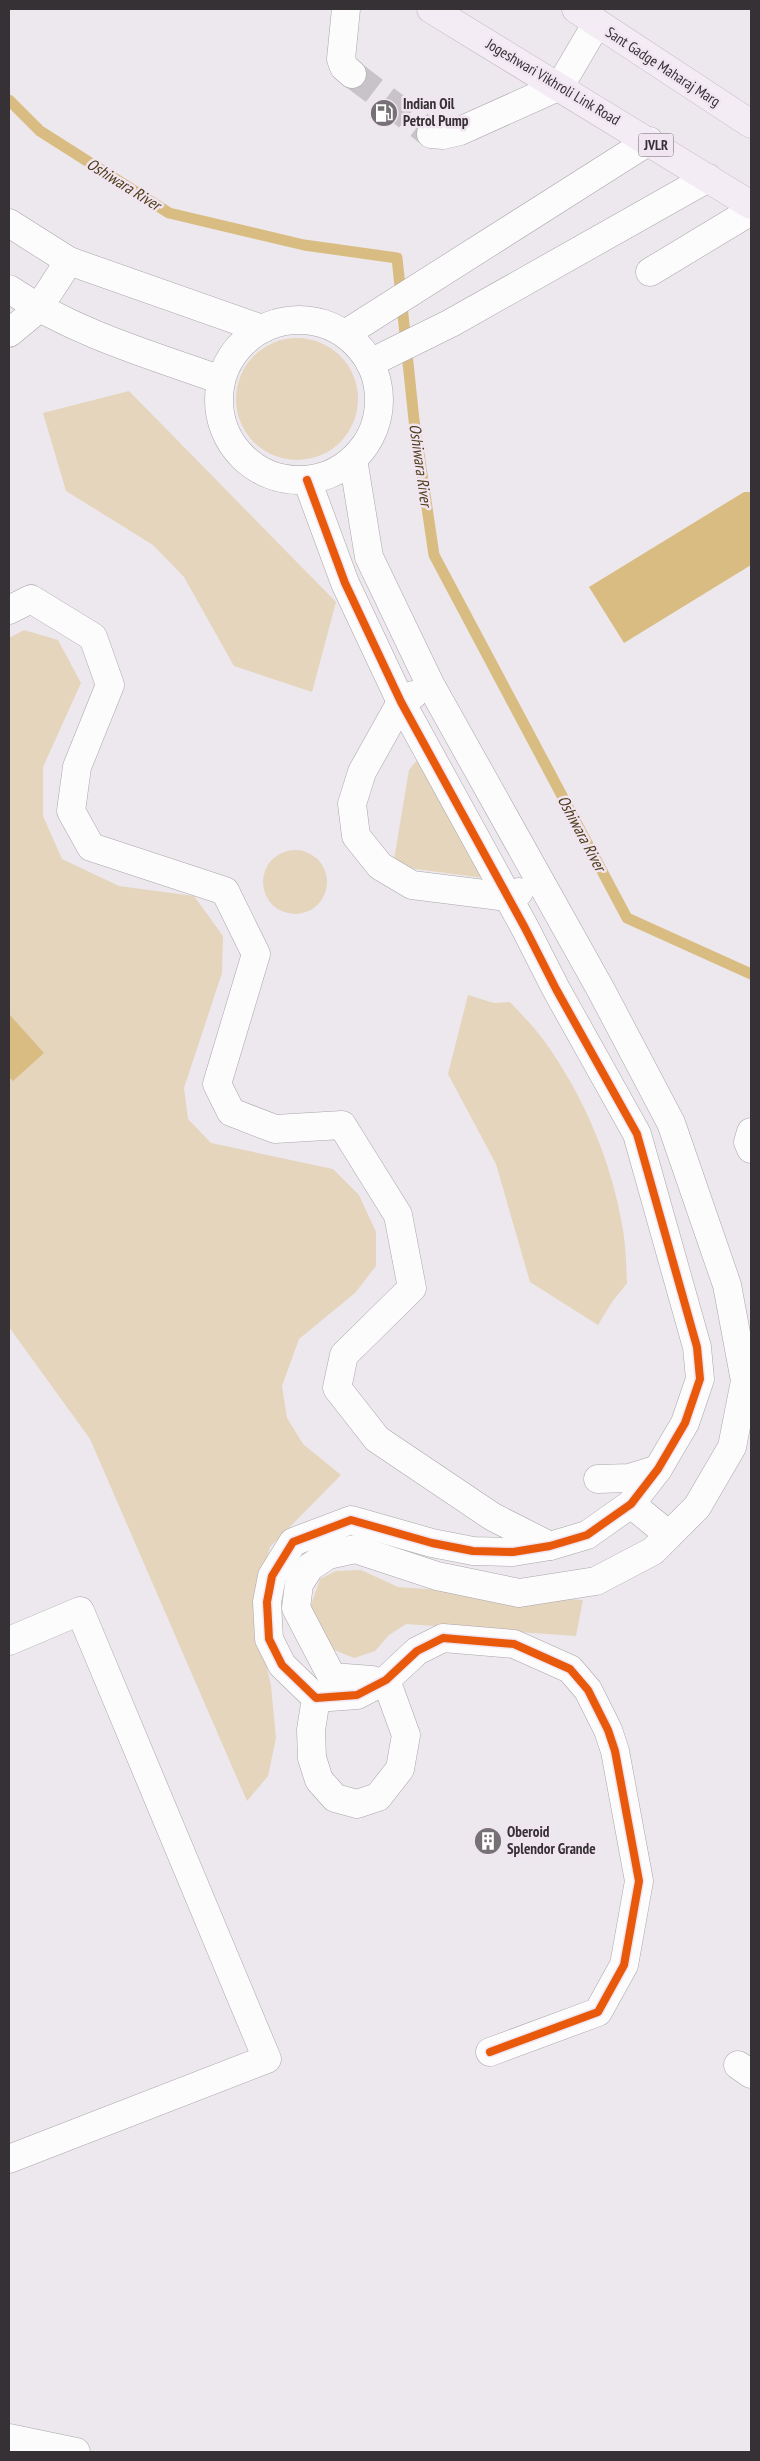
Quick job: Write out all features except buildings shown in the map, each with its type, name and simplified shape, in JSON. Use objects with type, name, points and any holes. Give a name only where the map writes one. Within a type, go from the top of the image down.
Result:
[{"type":"main road","name":"Jogeshwari Vikhroli Link Road","points":[[431,9],[560,86],[751,205]]},
{"type":"main road","name":"Sant Gadge Maharaj Marg","points":[[586,16],[751,124]]},
{"type":"street","points":[[346,9],[341,59],[344,67],[352,74]]},
{"type":"street","points":[[431,134],[443,135],[460,131],[560,86],[586,16]]},
{"type":"street","points":[[345,334],[649,141]]},
{"type":"street","points":[[380,358],[359,346],[345,334],[321,323],[295,319],[262,329],[247,337],[230,357],[220,380],[218,405],[224,430],[238,452],[258,469],[281,478],[307,480],[332,473],[353,459],[368,441],[377,420],[379,396],[375,373],[380,358],[430,334],[708,178]]},
{"type":"street","points":[[650,272],[751,211]]},
{"type":"street","points":[[9,224],[68,261],[262,329]]},
{"type":"street","points":[[9,333],[38,309],[68,261]]},
{"type":"street","points":[[9,289],[38,309],[79,329],[220,380]]},
{"type":"street","points":[[353,459],[369,557],[430,684],[540,881],[671,1124],[726,1285],[745,1381],[732,1447],[698,1507],[653,1551],[596,1581],[519,1592],[437,1576],[355,1549],[328,1555],[310,1567],[299,1584],[296,1608],[332,1677],[386,1680]]},
{"type":"street","points":[[307,480],[345,583],[401,702],[556,989],[637,1134],[697,1347],[700,1378],[685,1423],[658,1470],[631,1504],[587,1535],[550,1546],[513,1552],[473,1551],[432,1543],[351,1520],[293,1542],[272,1576],[267,1602],[269,1639],[282,1665],[316,1698],[357,1695],[386,1680],[417,1651],[443,1638],[514,1644],[570,1669],[588,1690],[599,1710],[615,1751],[639,1881],[624,1965],[598,2012],[490,2052]]},
{"type":"street","points":[[9,610],[31,599],[93,637],[110,685],[77,767],[72,802],[72,811],[91,846],[225,891],[256,954],[217,1084],[231,1112],[275,1129],[342,1125],[398,1215],[412,1288],[344,1355],[337,1388],[376,1438],[493,1517],[550,1546]]},
{"type":"street","points":[[430,684],[401,702],[362,772],[352,804],[356,836],[380,866],[412,885],[508,897],[540,881]]},
{"type":"street","points":[[751,1132],[748,1142],[751,1149]]},
{"type":"street","points":[[688,1316],[731,1305]]},
{"type":"street","points":[[598,1479],[629,1478],[658,1470]]},
{"type":"street","points":[[631,1504],[669,1535]]},
{"type":"street","points":[[513,1552],[519,1592]]},
{"type":"street","points":[[9,1640],[80,1611],[266,2059],[9,2159]]},
{"type":"street","points":[[316,1698],[311,1730],[312,1758],[319,1780],[335,1798],[357,1804],[378,1797],[400,1769],[406,1735],[386,1680]]},
{"type":"street","points":[[9,2438],[76,2452]]},
{"type":"shaded area","points":[[297,338],[309,339],[320,343],[331,348],[340,356],[348,365],[353,376],[357,387],[357,411],[353,422],[348,433],[340,442],[331,450],[320,455],[309,459],[297,460],[285,459],[274,455],[263,450],[254,442],[246,433],[241,422],[237,411],[236,399],[237,387],[241,376],[246,365],[254,356],[263,348],[274,343],[285,339]]},
{"type":"shaded area","points":[[129,391],[336,602],[312,692],[234,666],[184,577],[153,545],[66,491],[43,413]]},
{"type":"shaded area","points":[[744,492],[751,492],[751,565],[624,643],[589,587]]},
{"type":"shaded area","points":[[24,630],[58,640],[81,683],[43,767],[43,816],[62,859],[119,886],[194,896],[223,936],[222,973],[184,1088],[188,1119],[211,1143],[333,1169],[359,1195],[376,1232],[376,1266],[355,1293],[299,1339],[282,1386],[287,1418],[303,1444],[341,1475],[270,1547],[258,1594],[260,1636],[271,1686],[276,1738],[268,1776],[247,1801],[90,1439],[9,1327],[9,638]]},
{"type":"shaded area","points":[[421,755],[491,879],[393,866],[409,770]]},
{"type":"shaded area","points":[[295,850],[307,852],[318,859],[325,870],[327,882],[325,894],[318,905],[307,912],[295,914],[283,912],[272,905],[265,894],[263,882],[265,870],[272,859],[283,852]]},
{"type":"shaded area","points":[[468,995],[494,1003],[510,1002],[524,1017],[559,1063],[573,1086],[595,1132],[612,1180],[618,1205],[625,1243],[627,1283],[612,1302],[598,1325],[530,1282],[496,1164],[448,1074]]},
{"type":"shaded area","points":[[9,1014],[44,1053],[13,1081],[9,1077]]},
{"type":"shaded area","points":[[361,1570],[398,1587],[583,1600],[576,1636],[406,1624],[389,1635],[375,1651],[354,1658],[332,1649],[319,1628],[311,1605],[320,1579],[336,1571]]},
{"type":"waterway","name":"Oshiwara River","points":[[9,100],[40,131],[169,213],[304,245],[397,258],[414,420],[434,555],[627,918],[751,974]]},
{"type":"tunnel","points":[[352,74],[431,134]]},
{"type":"cycle path","points":[[307,480],[345,583],[401,702],[525,928],[556,989],[637,1134],[697,1347],[700,1379],[685,1423],[658,1469],[631,1504],[587,1535],[550,1546],[513,1552],[473,1551],[432,1543],[351,1520],[293,1542],[272,1576],[267,1602],[269,1639],[282,1665],[316,1698],[357,1695],[386,1680],[417,1651],[443,1638],[514,1644],[570,1669],[588,1690],[608,1730],[615,1751],[639,1881],[624,1965],[598,2012],[490,2052]]},
{"type":"place","name":"Indian Oil Petrol Pump","points":[[384,113]]},
{"type":"place","name":"Oberoid Splendor Grande","points":[[488,1841]]}]
